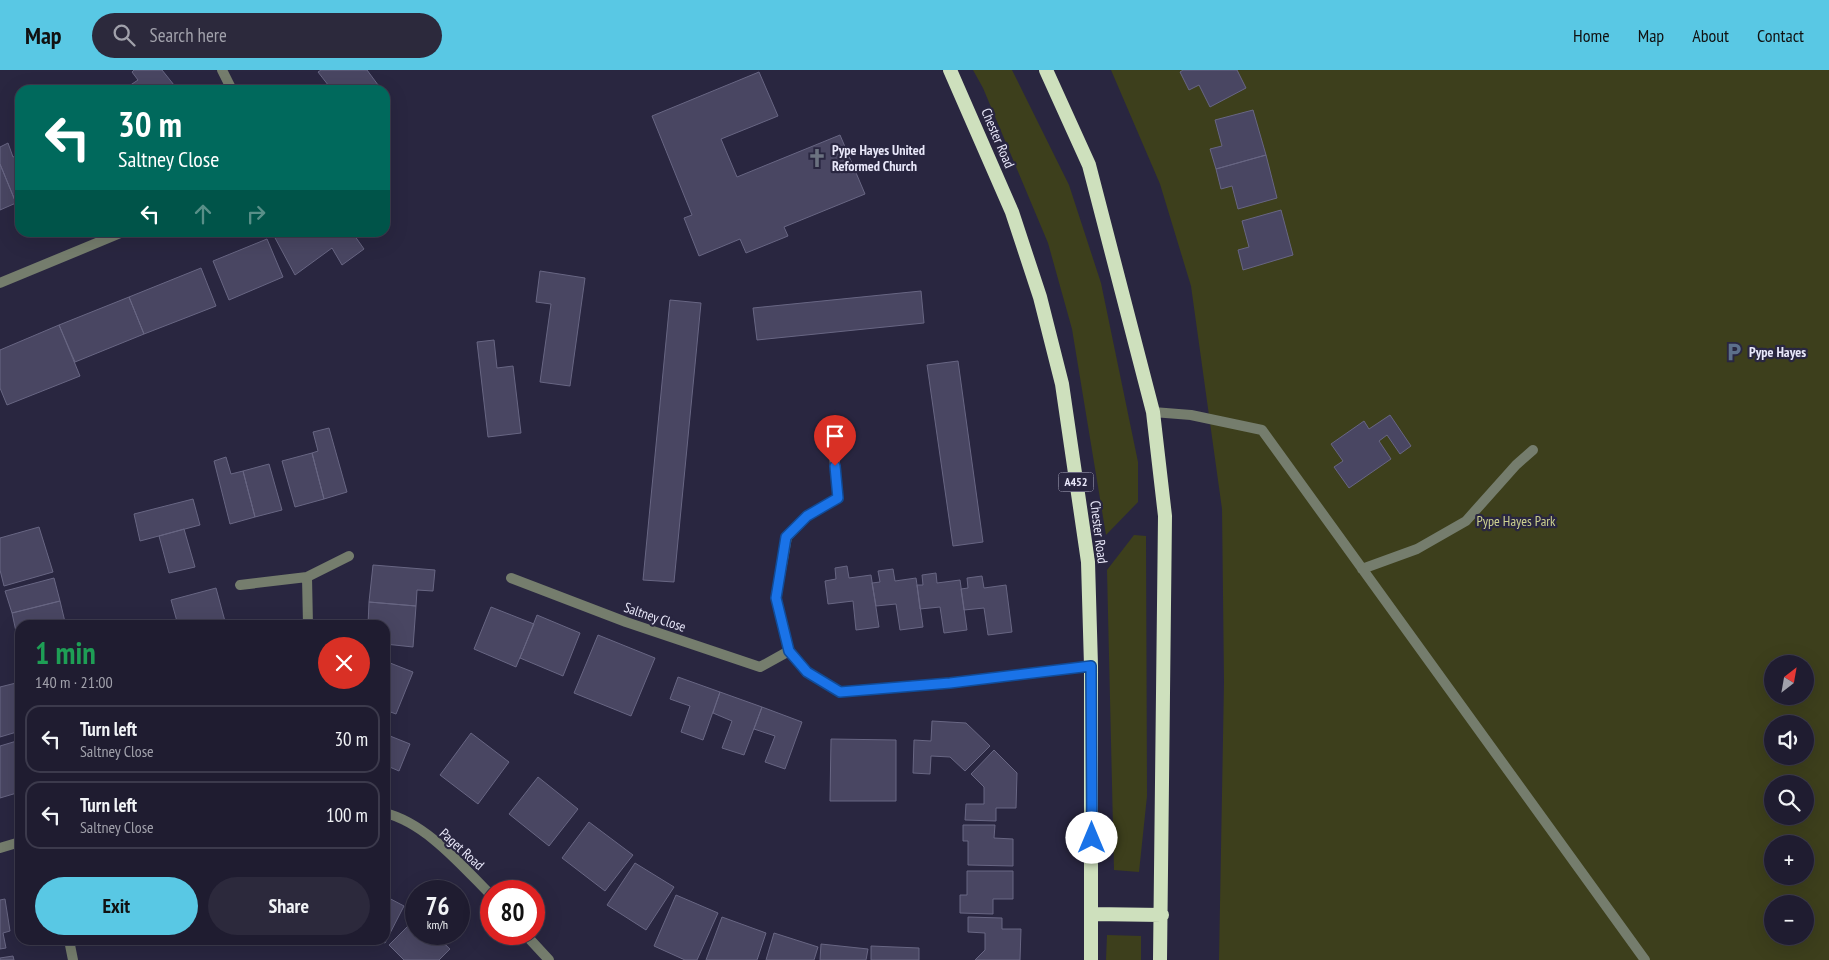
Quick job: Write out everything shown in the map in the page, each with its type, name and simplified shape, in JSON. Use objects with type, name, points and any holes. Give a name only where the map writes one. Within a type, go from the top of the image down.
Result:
[{"type":"highway","name":"Chester Road","points":[[950,70],[1012,212],[1040,297],[1062,384],[1088,562],[1091,666],[1092,960]]},
{"type":"highway","points":[[1046,70],[1089,165],[1153,412],[1165,516],[1160,960]]},
{"type":"highway","points":[[1092,914],[1162,915]]},
{"type":"street","points":[[222,70],[230,85]]},
{"type":"street","points":[[0,283],[111,237]]},
{"type":"street","points":[[1153,412],[1190,415],[1262,430],[1646,960]]},
{"type":"street","points":[[832,434],[838,498],[807,516],[786,537],[776,598],[789,651],[807,672],[840,692],[950,683],[1091,666]]},
{"type":"street","points":[[1362,569],[1417,549],[1466,521],[1516,465],[1533,450]]},
{"type":"street","points":[[240,585],[307,576],[349,556]]},
{"type":"street","points":[[307,576],[308,620]]},
{"type":"street","name":"Saltney Close","points":[[511,578],[626,622],[760,667],[789,651]]},
{"type":"street","name":"Paget Road","points":[[390,814],[397,816],[442,846],[480,884]]},
{"type":"street","points":[[0,848],[15,844]]},
{"type":"street","points":[[70,945],[73,960]]},
{"type":"street","points":[[532,945],[540,956],[549,960]]},
{"type":"green space","points":[[973,70],[1012,70],[1069,185],[1101,283],[1138,462],[1138,502],[1106,535],[1072,329],[1048,243],[983,88]]},
{"type":"green space","name":"Pype Hayes Park","points":[[1111,70],[1829,70],[1829,960],[1219,960],[1224,682],[1222,509],[1191,286],[1160,184]]},
{"type":"green space","points":[[1134,535],[1146,536],[1147,796],[1139,872],[1114,870],[1107,570]]},
{"type":"green space","points":[[1107,935],[1141,936],[1141,960],[1106,960]]},
{"type":"building","points":[[134,70],[162,70],[174,85],[130,85],[138,80],[132,72]]},
{"type":"building","points":[[321,70],[367,70],[378,85],[328,85],[318,72]]},
{"type":"building","points":[[1183,70],[1237,70],[1246,88],[1210,107],[1199,85],[1189,90],[1180,72]]},
{"type":"building","name":"Pype Hayes United Reformed Church","points":[[759,72],[778,116],[721,139],[737,177],[840,135],[865,194],[784,227],[788,236],[746,253],[740,239],[699,256],[684,218],[692,215],[652,116]]},
{"type":"building","points":[[1253,110],[1266,155],[1216,169],[1210,149],[1222,146],[1215,120]]},
{"type":"building","points":[[8,143],[13,157],[15,156],[15,201],[0,164],[0,147]]},
{"type":"building","points":[[1266,155],[1277,198],[1238,209],[1232,186],[1221,189],[1216,169]]},
{"type":"building","points":[[0,164],[15,203],[0,210]]},
{"type":"building","points":[[1281,210],[1293,255],[1243,270],[1238,250],[1249,247],[1242,221]]},
{"type":"building","points":[[275,237],[356,237],[364,249],[342,265],[332,248],[295,275]]},
{"type":"building","points":[[267,239],[283,277],[229,300],[213,261]]},
{"type":"building","points":[[201,268],[216,306],[144,334],[129,297]]},
{"type":"building","points":[[540,271],[585,278],[570,386],[540,382],[551,304],[536,302]]},
{"type":"building","points":[[921,291],[924,323],[757,340],[753,308]]},
{"type":"building","points":[[129,297],[144,334],[75,362],[59,325]]},
{"type":"building","points":[[670,300],[701,303],[674,582],[643,580]]},
{"type":"building","points":[[59,325],[80,376],[7,405],[0,388],[0,350]]},
{"type":"building","points":[[494,340],[497,368],[513,366],[521,433],[488,437],[477,342]]},
{"type":"building","points":[[958,361],[983,542],[953,546],[927,365]]},
{"type":"building","points":[[1390,415],[1411,446],[1400,454],[1387,435],[1379,441],[1391,459],[1349,488],[1334,467],[1343,461],[1331,444],[1364,421],[1369,429]]},
{"type":"building","points":[[329,428],[347,492],[324,499],[312,453],[318,451],[313,432]]},
{"type":"building","points":[[312,453],[324,499],[295,507],[282,461]]},
{"type":"building","points":[[226,457],[231,474],[243,471],[255,517],[230,524],[214,461]]},
{"type":"building","points":[[269,464],[282,510],[255,517],[243,471]]},
{"type":"building","points":[[193,499],[200,525],[140,541],[134,514]]},
{"type":"building","points":[[39,527],[53,572],[4,586],[0,570],[0,538]]},
{"type":"building","points":[[184,529],[195,567],[169,573],[159,536]]},
{"type":"building","points":[[373,565],[435,570],[433,591],[417,590],[416,606],[369,602]]},
{"type":"building","points":[[847,566],[849,578],[871,575],[879,627],[856,630],[853,601],[828,604],[825,581],[836,579],[835,568]]},
{"type":"building","points":[[893,569],[895,581],[916,578],[923,627],[900,630],[896,604],[876,606],[872,583],[880,582],[878,571]]},
{"type":"building","points":[[936,573],[937,583],[960,580],[967,630],[944,633],[940,607],[920,609],[917,585],[923,585],[922,575]]},
{"type":"building","points":[[982,576],[984,588],[1006,585],[1012,632],[988,635],[984,608],[964,610],[961,589],[968,588],[967,578]]},
{"type":"building","points":[[54,578],[60,601],[12,613],[5,591]]},
{"type":"building","points":[[216,588],[225,620],[177,620],[171,600]]},
{"type":"building","points":[[60,601],[65,620],[15,620],[15,627],[12,613]]},
{"type":"building","points":[[369,602],[416,606],[413,647],[390,645],[390,620],[368,620]]},
{"type":"building","points":[[491,607],[534,624],[516,667],[474,649]]},
{"type":"building","points":[[537,615],[580,633],[563,676],[520,658]]},
{"type":"building","points":[[598,635],[655,658],[631,716],[574,693]]},
{"type":"building","points":[[390,663],[413,672],[396,714],[390,712]]},
{"type":"building","points":[[678,677],[720,692],[703,740],[681,732],[690,706],[670,699]]},
{"type":"building","points":[[15,683],[15,732],[0,737],[0,687]]},
{"type":"building","points":[[720,692],[762,707],[744,755],[722,748],[732,721],[713,713]]},
{"type":"building","points":[[762,707],[802,722],[785,769],[765,762],[775,736],[754,729]]},
{"type":"building","points":[[932,721],[966,723],[990,746],[965,771],[950,757],[931,756],[930,774],[913,773],[914,740],[931,741]]},
{"type":"building","points":[[471,733],[509,762],[478,804],[440,775]]},
{"type":"building","points":[[390,736],[410,744],[399,771],[390,767]]},
{"type":"building","points":[[831,739],[896,740],[896,801],[830,801]]},
{"type":"building","points":[[15,742],[15,794],[0,798],[0,746]]},
{"type":"building","points":[[994,750],[1017,773],[1016,808],[996,808],[996,821],[965,820],[966,804],[984,804],[984,787],[971,774]]},
{"type":"building","points":[[538,777],[578,809],[549,846],[509,814]]},
{"type":"building","points":[[589,822],[633,855],[605,891],[562,858]]},
{"type":"building","points":[[963,825],[995,825],[994,838],[1013,839],[1013,866],[968,865],[968,841],[963,841]]},
{"type":"building","points":[[635,863],[674,887],[646,930],[607,905]]},
{"type":"building","points":[[967,871],[1013,871],[1013,899],[993,899],[993,914],[960,913],[960,895],[967,895]]},
{"type":"building","points":[[676,895],[718,913],[697,960],[685,960],[654,946]]},
{"type":"building","points":[[5,899],[10,931],[3,933],[6,948],[0,949],[0,900]]},
{"type":"building","points":[[390,899],[404,906],[390,933]]},
{"type":"building","points":[[722,917],[766,933],[757,960],[706,960]]},
{"type":"building","points":[[968,917],[1002,918],[1002,929],[1021,929],[1020,960],[975,960],[985,950],[985,933],[968,932]]},
{"type":"building","points":[[405,929],[405,945],[446,945],[450,949],[439,960],[404,960],[390,945]]},
{"type":"building","points":[[774,933],[818,947],[814,960],[766,960]]},
{"type":"building","points":[[821,944],[868,949],[866,960],[820,960]]},
{"type":"building","points":[[871,946],[919,948],[919,960],[871,960]]},
{"type":"building","points":[[13,956],[14,960],[0,960],[0,958]]},
{"type":"place","name":"Pype Hayes United Reformed Church","points":[[817,158]]},
{"type":"place","name":"Pype Hayes","points":[[1734,352]]},
{"type":"route","points":[[835,466],[838,498],[807,516],[786,537],[776,598],[789,651],[807,672],[840,692],[950,683],[1057,668],[1091,666],[1092,838]]}]
